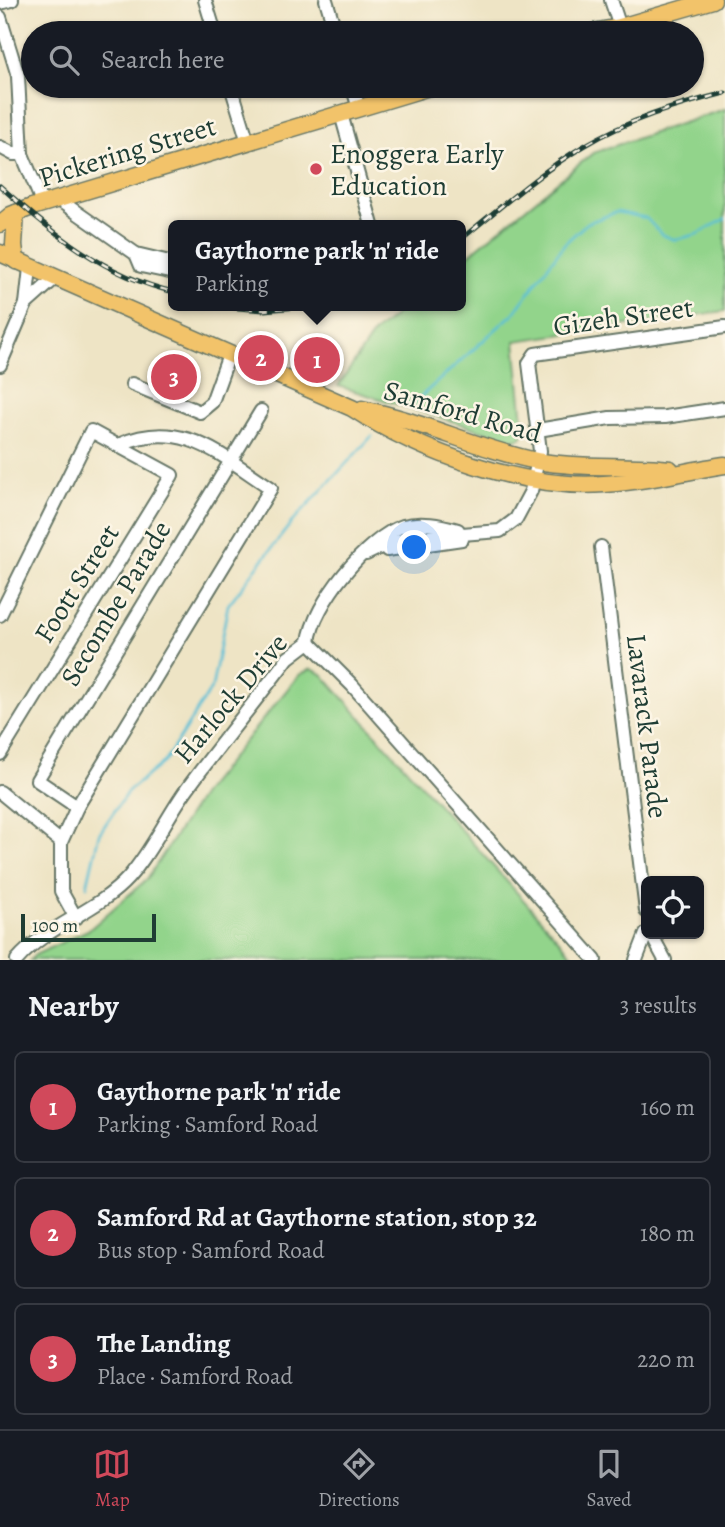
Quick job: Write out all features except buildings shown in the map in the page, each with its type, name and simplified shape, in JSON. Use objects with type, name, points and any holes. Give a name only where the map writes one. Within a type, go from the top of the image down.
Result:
[{"type":"main road","points":[[644,21],[713,0]]},
{"type":"main road","name":"Pickering Street","points":[[0,224],[16,213],[393,98]]},
{"type":"main road","points":[[16,213],[23,265]]},
{"type":"main road","name":"Samford Road","points":[[0,253],[352,408],[376,423],[499,473],[534,481],[605,484],[663,478],[684,471],[725,465]]},
{"type":"main road","name":"Samford Road","points":[[352,408],[380,413],[478,447],[539,461],[607,468],[684,471]]},
{"type":"street","points":[[0,3],[12,0]]},
{"type":"street","points":[[205,0],[211,21]]},
{"type":"street","points":[[326,0],[332,21]]},
{"type":"street","points":[[611,0],[614,21]]},
{"type":"street","points":[[0,17],[18,76],[22,154],[51,202],[136,254],[168,261]]},
{"type":"street","points":[[235,98],[248,142]]},
{"type":"street","points":[[356,98],[359,108]]},
{"type":"street","points":[[341,114],[371,220]]},
{"type":"street","points":[[0,147],[13,154],[22,154]]},
{"type":"street","points":[[136,254],[141,266],[168,272]]},
{"type":"street","points":[[23,265],[26,304]]},
{"type":"street","points":[[0,365],[26,304],[54,279]]},
{"type":"street","name":"Gizeh Street","points":[[538,430],[530,359],[541,352],[725,327]]},
{"type":"street","points":[[132,384],[200,412],[212,402],[229,355]]},
{"type":"street","points":[[366,554],[453,542],[471,535],[500,531],[510,525],[523,508],[534,481],[539,461],[538,430],[610,418],[665,417],[725,408]]},
{"type":"street","name":"Secombe Parade","points":[[77,807],[37,780],[261,411]]},
{"type":"street","points":[[0,615],[91,431],[118,445],[141,435],[170,435],[194,442],[230,461],[271,488],[77,807],[61,842],[61,891],[76,918]]},
{"type":"street","name":"Foott Street","points":[[0,754],[172,475],[118,445]]},
{"type":"street","points":[[309,642],[316,615],[342,578],[376,540],[406,526],[427,524],[471,535]]},
{"type":"street","name":"Lavarack Parade","points":[[601,547],[642,876]]},
{"type":"street","name":"Harlock Drive","points":[[17,960],[40,940],[76,918],[127,880],[145,858],[188,788],[288,658],[309,642],[330,661],[592,956],[603,960]]},
{"type":"street","points":[[0,792],[61,842]]},
{"type":"street","points":[[636,960],[646,939]]},
{"type":"street","points":[[652,939],[665,960]]},
{"type":"green space","points":[[725,109],[725,311],[515,341],[524,431],[521,438],[512,440],[338,386],[374,333],[400,311],[466,311],[466,257],[593,153]]},
{"type":"green space","points":[[311,669],[322,674],[577,960],[30,960],[35,955],[90,929],[147,879],[205,790],[299,675]]},
{"type":"waterway","points":[[408,408],[514,313],[565,243],[587,223],[617,212],[646,218],[661,234],[675,240],[698,234],[725,219]]},
{"type":"waterway","points":[[87,886],[99,834],[128,791],[165,761],[212,687],[228,605],[292,522],[372,436]]},
{"type":"railway","points":[[466,235],[536,178],[600,137],[653,114],[725,93]]},
{"type":"railway","points":[[0,186],[59,236],[102,264],[168,290]]},
{"type":"place","name":"Enoggera Early Education","points":[[316,169]]},
{"type":"place","name":"Samford Rd at Gaythorne station, stop 32","points":[[261,358]]},
{"type":"place","name":"Gaythorne park 'n' ride","points":[[317,360]]},
{"type":"place","name":"The Landing","points":[[174,377]]}]
